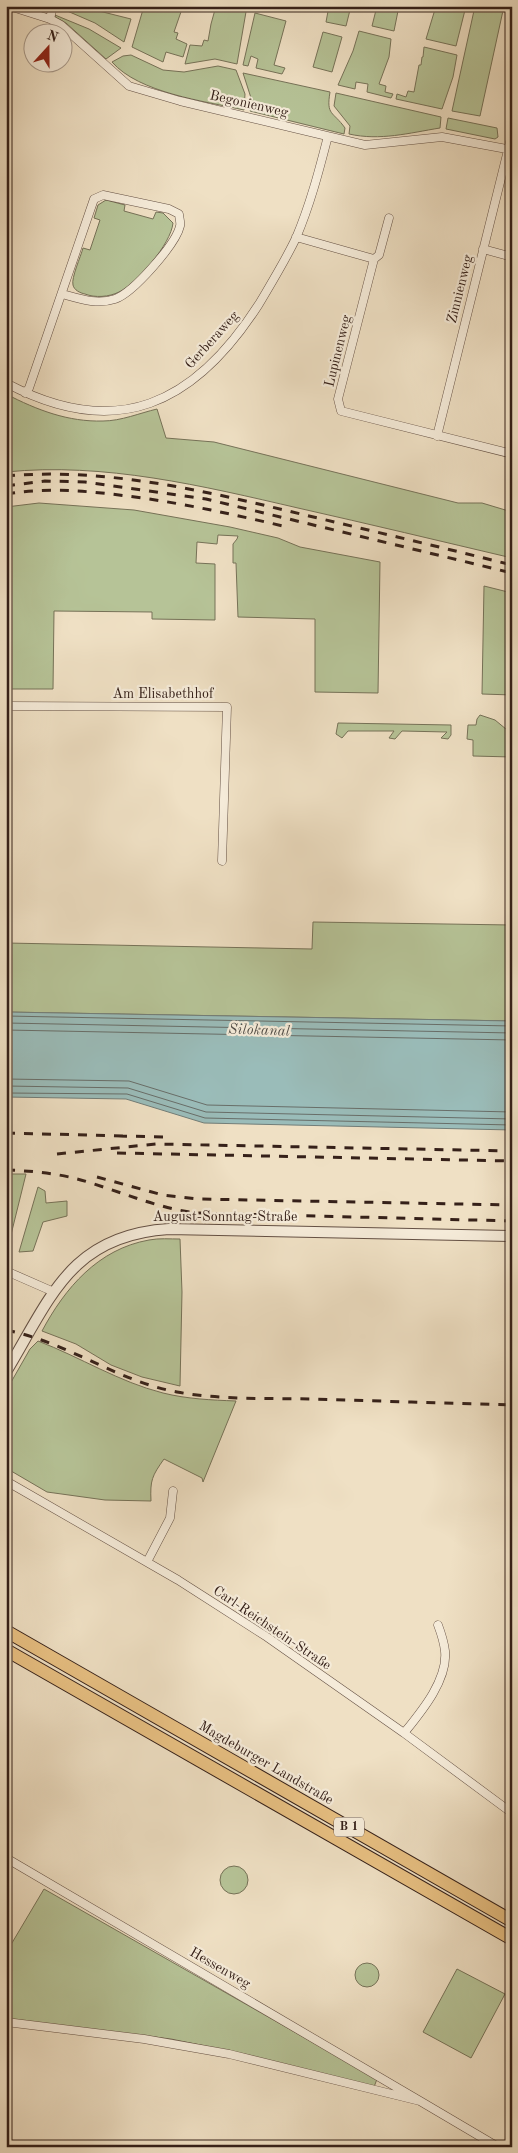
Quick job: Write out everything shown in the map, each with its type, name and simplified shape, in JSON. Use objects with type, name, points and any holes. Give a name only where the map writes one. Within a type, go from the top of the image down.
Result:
[{"type":"main road","name":"Magdeburger Landstraße","points":[[6,1631],[512,1921]]},
{"type":"main road","name":"B 1","points":[[6,1650],[512,1939]]},
{"type":"street","name":"Begonienweg","points":[[9,6],[50,19],[61,25],[129,86],[180,101],[365,145],[442,137],[510,149]]},
{"type":"street","points":[[50,19],[53,6]]},
{"type":"street","name":"Zinnienweg","points":[[437,436],[510,149],[512,134]]},
{"type":"street","name":"Gerberaweg","points":[[6,383],[25,393],[74,409],[99,412],[150,404],[185,386],[204,372],[242,330],[277,275],[296,237],[314,189],[328,136]]},
{"type":"street","points":[[25,393],[30,388],[94,198],[103,196],[169,209],[179,214],[180,226],[166,250],[135,287],[116,299],[94,302],[62,294]]},
{"type":"street","name":"Lupinenweg","points":[[390,218],[379,256],[374,259],[338,400],[341,411],[437,436]]},
{"type":"street","points":[[296,237],[374,259]]},
{"type":"street","points":[[483,250],[512,257]]},
{"type":"street","points":[[437,436],[512,454]]},
{"type":"street","name":"Am Elisabethhof","points":[[6,706],[227,707],[222,860]]},
{"type":"street","name":"August-Sonntag-Straße","points":[[6,1372],[54,1292],[79,1262],[95,1250],[120,1237],[151,1230],[512,1236]]},
{"type":"street","points":[[6,1271],[54,1292]]},
{"type":"street","name":"Carl-Reichstein-Straße","points":[[6,1481],[147,1562],[267,1637],[404,1733],[512,1813]]},
{"type":"street","points":[[147,1562],[170,1518],[173,1492]]},
{"type":"street","points":[[404,1733],[431,1699],[441,1675],[445,1652],[438,1624]]},
{"type":"street","name":"Hessenweg","points":[[6,1858],[498,2147]]},
{"type":"street","name":"Hessenweg","points":[[6,2022],[144,2039],[229,2054],[420,2101]]},
{"type":"green space","points":[[79,6],[131,19],[124,42],[95,23],[58,7]]},
{"type":"green space","points":[[144,6],[183,6],[174,32],[178,33],[176,39],[187,44],[183,57],[166,52],[163,62],[132,47]]},
{"type":"green space","points":[[216,6],[247,6],[237,64],[215,59],[185,64],[190,45],[202,46],[204,40],[208,41]]},
{"type":"green space","points":[[329,6],[351,6],[346,26],[326,22]]},
{"type":"green space","points":[[377,6],[399,6],[394,31],[372,26]]},
{"type":"green space","points":[[436,6],[466,6],[456,46],[426,39]]},
{"type":"green space","points":[[475,6],[504,6],[480,116],[452,111]]},
{"type":"green space","points":[[255,13],[286,21],[274,65],[285,68],[282,74],[256,68],[258,59],[251,56],[248,66],[243,65]]},
{"type":"green space","points":[[55,15],[72,22],[64,22],[55,17]]},
{"type":"green space","points":[[72,22],[89,29],[121,48],[106,59],[72,28]]},
{"type":"green space","points":[[359,31],[391,39],[389,57],[379,84],[386,86],[385,92],[393,94],[391,98],[367,92],[368,84],[356,82],[355,89],[338,85],[353,51]]},
{"type":"green space","points":[[323,32],[342,37],[332,72],[313,67]]},
{"type":"green space","points":[[424,47],[457,55],[453,77],[442,109],[396,99],[397,94],[406,97],[408,91],[414,92]]},
{"type":"green space","points":[[131,55],[163,70],[184,72],[218,66],[236,70],[245,94],[244,110],[173,94],[138,81],[124,73],[112,62],[123,56]]},
{"type":"green space","points":[[243,73],[330,92],[330,109],[345,128],[344,134],[250,111],[252,101]]},
{"type":"green space","points":[[336,93],[441,117],[440,128],[372,137],[349,134],[350,126],[334,106]]},
{"type":"green space","points":[[448,118],[497,128],[498,137],[495,139],[446,129]]},
{"type":"green space","points":[[106,200],[125,205],[124,211],[153,219],[156,212],[163,213],[173,223],[171,232],[160,252],[135,280],[115,294],[93,296],[78,291],[74,287],[73,282],[83,248],[90,250],[100,220],[94,218],[98,205]]},
{"type":"green space","points":[[6,394],[53,414],[90,421],[117,420],[157,409],[166,438],[214,442],[458,503],[482,503],[512,512],[512,558],[190,484],[116,473],[80,470],[6,472]]},
{"type":"green space","points":[[39,503],[134,510],[230,527],[278,538],[300,547],[380,562],[378,693],[315,692],[315,619],[238,617],[236,563],[233,563],[233,544],[238,536],[218,535],[217,544],[197,542],[196,563],[215,564],[215,620],[152,619],[152,612],[54,611],[53,689],[6,689],[6,507]]},
{"type":"green space","points":[[484,586],[512,593],[512,695],[482,694]]},
{"type":"green space","points":[[480,715],[495,720],[512,734],[512,757],[473,756],[473,740],[467,739],[468,725],[476,725]]},
{"type":"green space","points":[[338,723],[451,725],[451,735],[448,739],[441,738],[447,732],[402,731],[395,739],[389,738],[394,731],[348,731],[342,738],[336,734]]},
{"type":"green space","points":[[313,922],[512,925],[512,1021],[6,1012],[6,943],[312,949]]},
{"type":"green space","points":[[6,1174],[26,1174],[6,1255]]},
{"type":"green space","points":[[38,1187],[45,1191],[46,1203],[67,1201],[67,1216],[43,1222],[33,1251],[19,1252]]},
{"type":"green space","points":[[153,1239],[180,1239],[182,1292],[180,1386],[142,1377],[111,1365],[76,1344],[42,1331],[61,1300],[85,1273],[99,1261],[131,1245]]},
{"type":"green space","points":[[38,1341],[115,1376],[163,1393],[208,1400],[236,1401],[203,1482],[202,1478],[164,1459],[153,1478],[151,1501],[105,1500],[47,1492],[6,1468],[6,1391],[30,1349]]},
{"type":"green space","points":[[234,1866],[244,1870],[248,1880],[244,1890],[234,1894],[224,1890],[220,1880],[224,1870]]},
{"type":"green space","points":[[44,1889],[377,2079],[374,2087],[244,2054],[171,2039],[6,2019],[6,1953]]},
{"type":"green space","points":[[367,1963],[376,1966],[379,1975],[376,1984],[367,1987],[358,1984],[355,1975],[358,1966]]},
{"type":"green space","points":[[457,1969],[505,1994],[471,2058],[423,2032]]},
{"type":"water","name":"Silokanal","points":[[6,1012],[512,1021],[512,1130],[204,1123],[126,1099],[6,1097]]},
{"type":"railway","points":[[6,476],[82,475],[121,478],[197,490],[512,565]]},
{"type":"railway","points":[[6,486],[45,481],[85,482],[206,499],[512,573]]},
{"type":"railway","points":[[6,494],[55,490],[118,495],[192,506],[287,527]]},
{"type":"railway","points":[[6,1133],[125,1136]]},
{"type":"railway","points":[[118,1136],[168,1137]]},
{"type":"railway","points":[[57,1154],[156,1144],[512,1151]]},
{"type":"railway","points":[[117,1153],[512,1161]]},
{"type":"railway","points":[[6,1170],[61,1175],[158,1205],[198,1213],[512,1221]]},
{"type":"railway","points":[[97,1177],[163,1195],[198,1199],[512,1205]]},
{"type":"railway","points":[[6,1330],[50,1343],[155,1387],[194,1395],[512,1405]]}]
